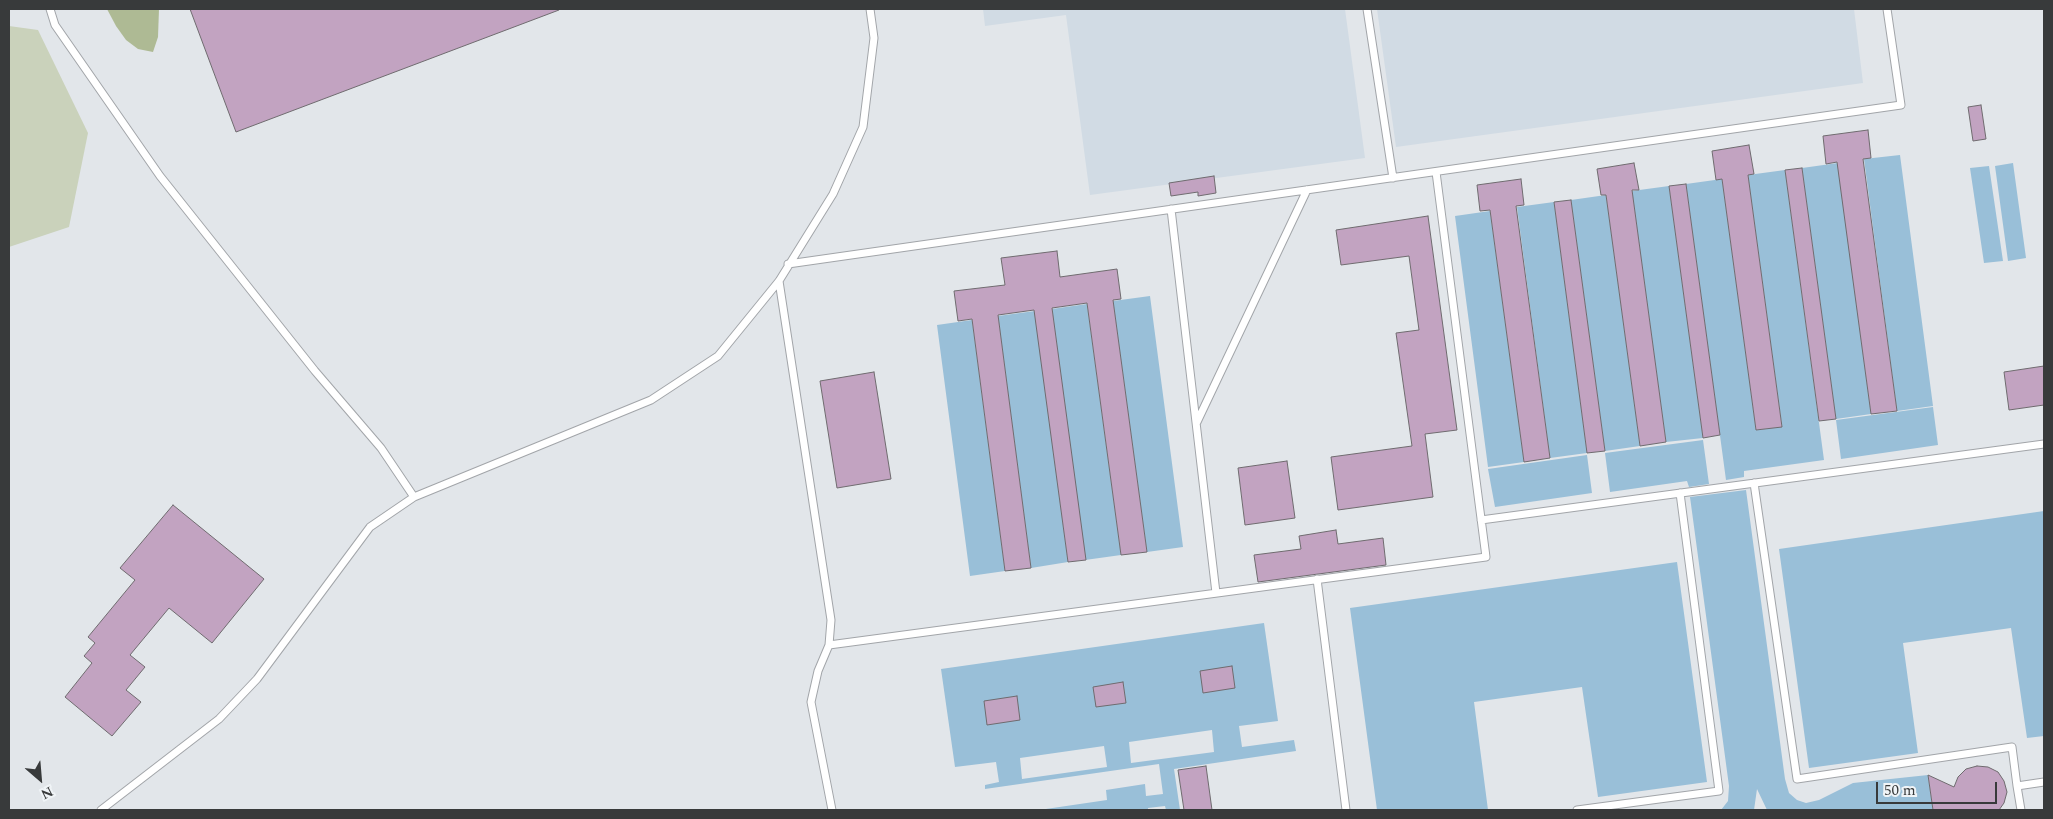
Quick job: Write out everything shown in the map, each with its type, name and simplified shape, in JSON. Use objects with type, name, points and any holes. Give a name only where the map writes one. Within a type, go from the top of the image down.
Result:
[{"type":"lane","points":[[50,9],[55,24],[160,176],[315,371],[382,448],[414,497]]},
{"type":"lane","points":[[101,810],[219,720],[257,679],[370,527],[414,497],[651,400],[718,356],[779,281],[833,194],[862,127],[874,38],[870,9]]},
{"type":"lane","points":[[1367,9],[1393,178]]},
{"type":"lane","points":[[788,264],[1901,105],[1887,9]]},
{"type":"lane","points":[[829,645],[1486,556],[1436,172]]},
{"type":"lane","points":[[1196,424],[1307,190]]},
{"type":"lane","points":[[1171,210],[1216,593]]},
{"type":"lane","points":[[779,281],[831,620],[829,645],[818,671],[811,702],[832,810]]},
{"type":"lane","points":[[1482,520],[2044,444]]},
{"type":"lane","points":[[1754,483],[1797,779],[2012,747],[2020,810]]},
{"type":"lane","points":[[1577,810],[1719,791],[1680,493]]},
{"type":"lane","points":[[1317,579],[1346,810]]},
{"type":"lane","points":[[2017,786],[2044,782]]},
{"type":"shaded area","points":[[983,9],[1345,9],[1365,158],[1090,195],[1066,15],[985,26]]},
{"type":"shaded area","points":[[1377,9],[1854,9],[1863,83],[1396,147]]},
{"type":"green space","points":[[107,9],[159,9],[158,37],[153,52],[138,49],[126,40]]},
{"type":"green space","points":[[9,26],[38,30],[88,133],[69,227],[9,247]]},
{"type":"water","points":[[1900,155],[1933,406],[1897,411],[1864,159]]},
{"type":"water","points":[[1838,163],[1871,414],[1836,419],[1802,168]]},
{"type":"water","points":[[2013,163],[2026,258],[2008,261],[1995,166]]},
{"type":"water","points":[[1989,166],[2003,261],[1984,263],[1970,168]]},
{"type":"water","points":[[1785,170],[1824,460],[1744,471],[1744,477],[1726,480],[1686,184],[1722,179],[1756,430],[1782,426],[1748,175]]},
{"type":"water","points":[[1669,186],[1703,438],[1666,442],[1632,191]]},
{"type":"water","points":[[1606,195],[1640,446],[1605,451],[1571,200]]},
{"type":"water","points":[[1554,202],[1587,453],[1550,458],[1517,207]]},
{"type":"water","points":[[1490,211],[1524,462],[1488,467],[1455,216]]},
{"type":"water","points":[[1150,296],[1183,547],[1147,552],[1113,301]]},
{"type":"water","points":[[1087,304],[1121,555],[1085,560],[1052,309]]},
{"type":"water","points":[[1035,311],[1068,562],[1031,568],[998,316]]},
{"type":"water","points":[[972,320],[1005,571],[970,576],[937,325]]},
{"type":"water","points":[[1933,407],[1938,445],[1841,459],[1836,420]]},
{"type":"water","points":[[1703,440],[1709,484],[1689,487],[1687,481],[1610,492],[1605,453]]},
{"type":"water","points":[[1587,455],[1592,493],[1495,507],[1488,469]]},
{"type":"water","points":[[1746,490],[1785,779],[1789,793],[1797,800],[1806,803],[1819,800],[1853,783],[1928,775],[1933,810],[1767,810],[1757,789],[1754,810],[1721,810],[1728,801],[1729,786],[1690,497]]},
{"type":"water","points":[[2044,511],[2044,736],[2027,738],[2011,628],[1903,643],[1918,753],[1809,768],[1779,549]]},
{"type":"water","points":[[1677,562],[1707,782],[1598,797],[1582,687],[1474,702],[1488,810],[1377,810],[1350,608]]},
{"type":"water","points":[[1264,623],[1278,721],[1239,726],[1242,747],[1294,740],[1296,751],[1174,769],[1180,810],[1166,810],[1165,806],[1148,808],[1148,810],[1039,810],[1107,800],[1106,790],[1145,784],[1146,796],[1163,794],[1159,764],[985,789],[985,785],[999,782],[996,762],[955,767],[941,669]],"holes":[[[1212,730],[1214,752],[1131,763],[1129,742]],[[1104,746],[1107,767],[1022,779],[1020,758]]]},
{"type":"building","points":[[190,9],[559,9],[559,10],[236,132]]},
{"type":"building","points":[[1981,105],[1986,139],[1973,141],[1968,107]]},
{"type":"building","points":[[1868,130],[1871,158],[1863,159],[1897,411],[1871,414],[1837,162],[1826,164],[1823,136]]},
{"type":"building","points":[[1749,145],[1754,174],[1748,175],[1782,427],[1756,430],[1722,179],[1716,180],[1712,151]]},
{"type":"building","points":[[1634,163],[1639,190],[1632,190],[1666,442],[1640,446],[1606,195],[1601,195],[1597,169]]},
{"type":"building","points":[[1802,168],[1836,419],[1819,421],[1785,170]]},
{"type":"building","points":[[1214,176],[1216,193],[1198,196],[1198,192],[1171,196],[1169,183]]},
{"type":"building","points":[[1521,179],[1524,205],[1516,206],[1550,458],[1524,462],[1490,210],[1480,211],[1477,185]]},
{"type":"building","points":[[1686,184],[1720,435],[1703,438],[1669,186]]},
{"type":"building","points":[[1571,200],[1605,451],[1587,453],[1554,202]]},
{"type":"building","points":[[1428,216],[1457,430],[1425,434],[1433,497],[1338,510],[1331,457],[1412,446],[1396,333],[1419,330],[1409,256],[1341,265],[1336,230]]},
{"type":"building","points":[[1057,251],[1060,277],[1117,269],[1121,299],[1113,300],[1147,552],[1121,555],[1087,303],[1052,308],[1086,560],[1068,562],[1034,310],[998,315],[1031,568],[1005,571],[972,319],[958,321],[954,291],[1005,285],[1001,258]]},
{"type":"building","points":[[2044,366],[2044,405],[2009,410],[2004,372]]},
{"type":"building","points":[[874,372],[891,479],[837,488],[820,381]]},
{"type":"building","points":[[1287,461],[1295,518],[1245,525],[1238,468]]},
{"type":"building","points":[[173,505],[264,579],[212,643],[169,608],[130,655],[145,667],[126,690],[141,702],[112,736],[65,697],[92,663],[84,656],[95,643],[88,637],[135,580],[120,568]]},
{"type":"building","points":[[1336,530],[1338,544],[1383,538],[1386,565],[1258,582],[1254,555],[1301,549],[1299,536]]},
{"type":"building","points":[[1232,666],[1235,688],[1203,693],[1200,671]]},
{"type":"building","points":[[1123,682],[1126,703],[1096,707],[1093,687]]},
{"type":"building","points":[[1017,696],[1020,720],[987,725],[984,701]]},
{"type":"building","points":[[1206,766],[1212,810],[1184,810],[1178,770]]},
{"type":"building","points":[[1977,766],[1988,767],[1998,772],[2004,781],[2007,792],[2004,803],[1999,810],[1933,810],[1928,775],[1954,787],[1958,777],[1966,769]]}]
